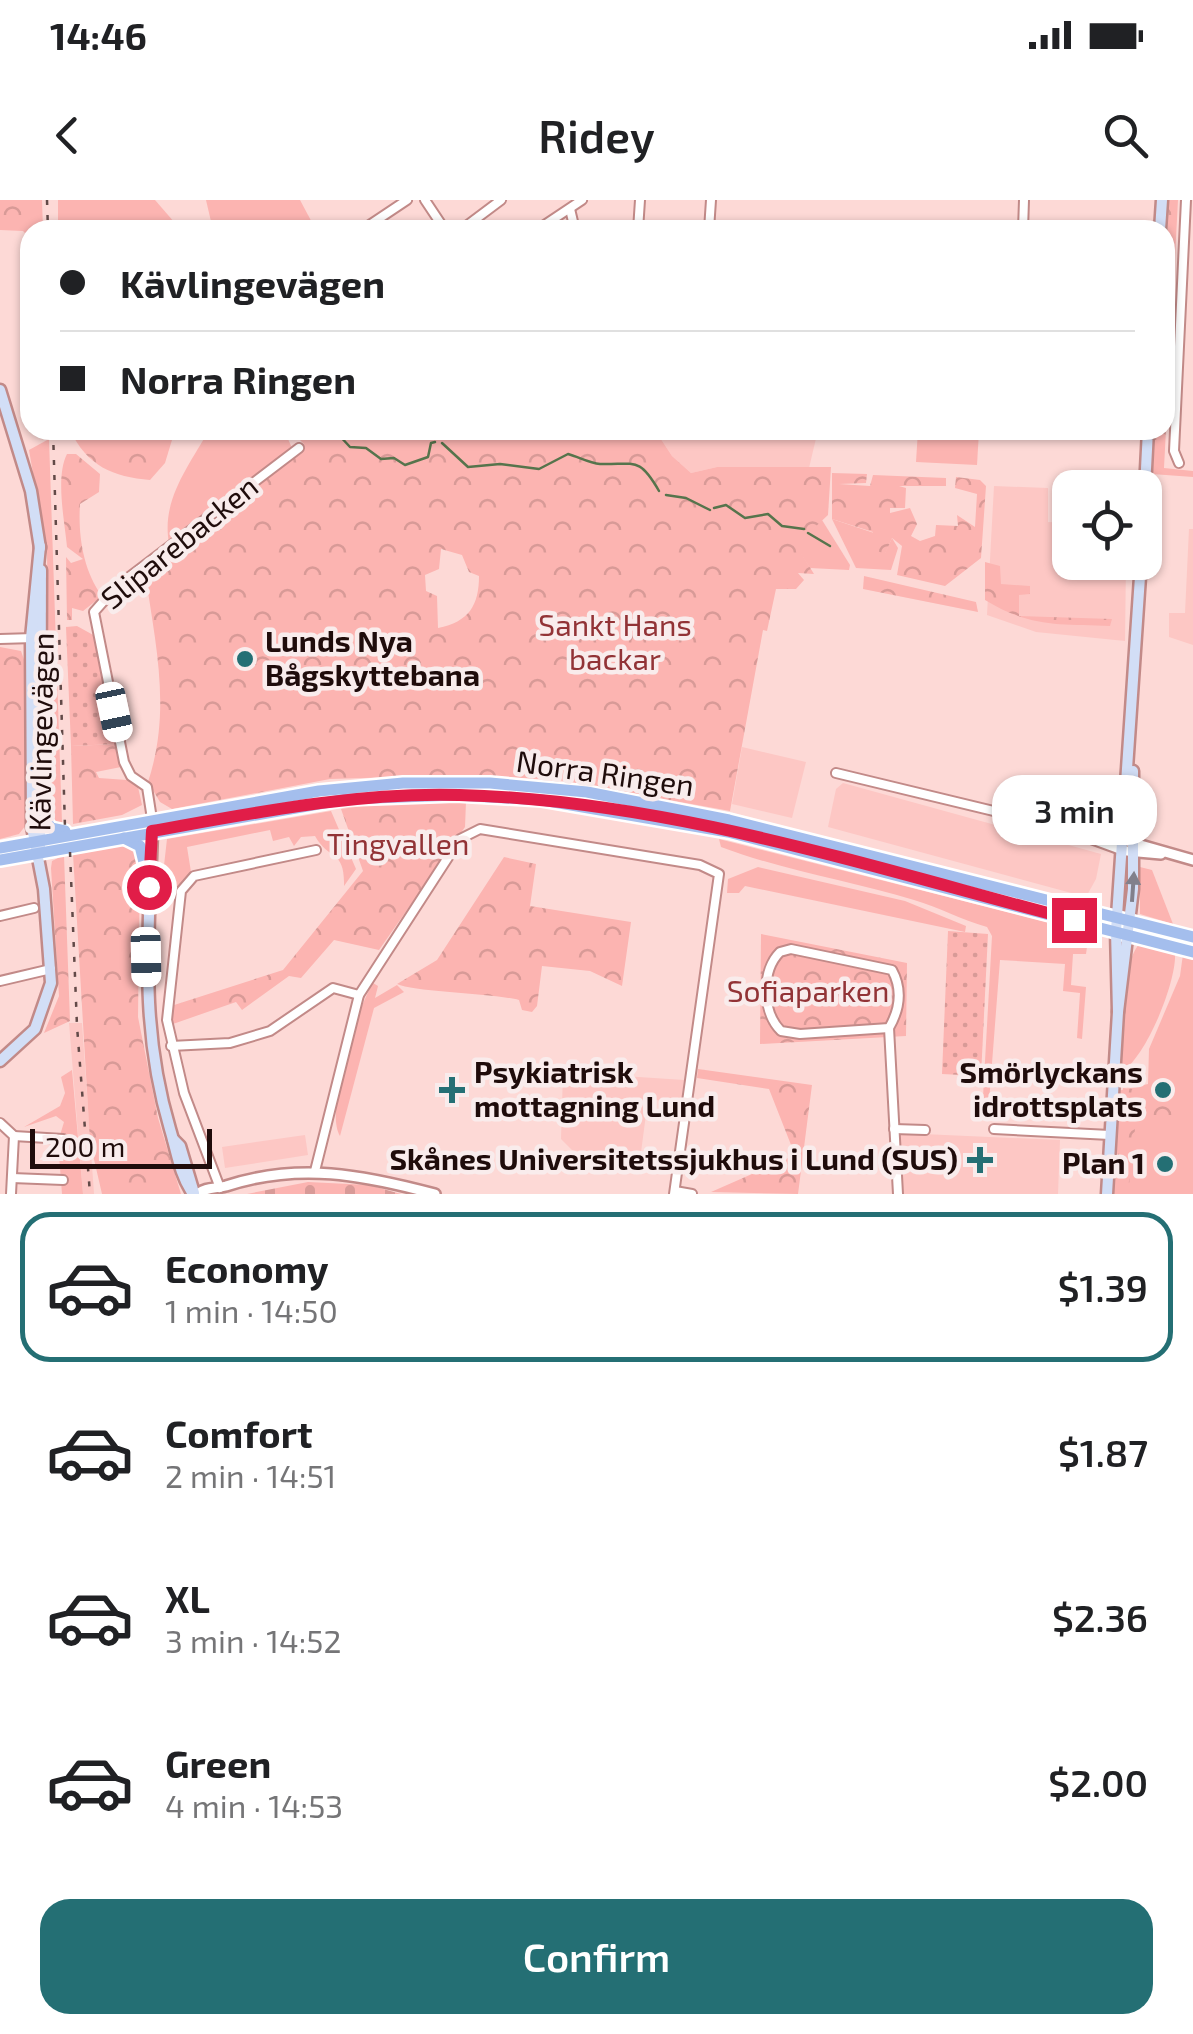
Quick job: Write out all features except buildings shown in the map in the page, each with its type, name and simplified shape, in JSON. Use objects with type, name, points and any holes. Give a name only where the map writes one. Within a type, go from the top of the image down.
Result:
[{"type":"main road","name":"Kävlingevägen","points":[[0,390],[31,491],[40,546],[39,843]]},
{"type":"main road","points":[[1146,470],[1147,440]]},
{"type":"main road","points":[[1107,1194],[1123,926],[1122,846],[1140,580]]},
{"type":"main road","name":"Kävlingevägen","points":[[37,638],[44,818],[39,843]]},
{"type":"main road","points":[[1123,926],[1135,848],[1131,757]]},
{"type":"main road","name":"Norra Ringen","points":[[0,860],[39,843],[94,830],[152,825],[319,790],[403,783],[539,787],[729,820],[1123,926],[1193,952]]},
{"type":"main road","points":[[44,818],[56,830],[94,830]]},
{"type":"main road","points":[[152,825],[148,1037],[173,1139],[180,1146],[195,1194]]},
{"type":"main road","name":"Norra Ringen","points":[[0,848],[120,837],[152,825]]},
{"type":"main road","points":[[120,837],[140,846],[149,883]]},
{"type":"main road","points":[[0,1061],[26,1040],[41,1020],[50,992],[39,843]]},
{"type":"main road","name":"Norra Ringen","points":[[1123,926],[1193,937]]},
{"type":"street","points":[[377,220],[406,200]]},
{"type":"street","points":[[474,220],[501,200]]},
{"type":"street","points":[[553,220],[582,200]]},
{"type":"street","points":[[1175,429],[1186,200]]},
{"type":"street","points":[[570,209],[573,220]]},
{"type":"street","points":[[1174,440],[1179,463]]},
{"type":"street","name":"Sliparebacken","points":[[152,825],[147,787],[126,768],[94,612],[116,587],[300,448]]},
{"type":"street","points":[[0,639],[37,638]]},
{"type":"street","points":[[836,772],[1122,846],[1193,860]]},
{"type":"street","points":[[315,1171],[359,995],[460,839],[475,829],[700,865],[721,877],[674,1192],[692,1194]]},
{"type":"street","points":[[216,1190],[171,1046],[166,1002],[184,884],[208,872],[316,850]]},
{"type":"street","points":[[0,916],[34,908]]},
{"type":"street","points":[[889,1028],[800,1034],[781,1031],[769,1013],[770,965],[780,952],[791,949],[886,966],[896,977],[898,1012],[889,1028],[898,1194]]},
{"type":"street","points":[[0,980],[51,970]]},
{"type":"street","points":[[171,1046],[230,1044],[270,1032],[333,988],[359,995]]},
{"type":"street","points":[[0,1123],[14,1136],[63,1139]]},
{"type":"street","points":[[894,1129],[925,1130]]},
{"type":"street","points":[[994,1129],[1110,1136]]},
{"type":"street","points":[[12,1194],[14,1136]]},
{"type":"street","points":[[195,1194],[278,1172],[315,1171],[364,1176],[435,1194]]},
{"type":"street","points":[[12,1178],[63,1180]]},
{"type":"shaded area","points":[[662,440],[816,440],[809,468],[717,467],[691,473]]},
{"type":"shaded area","points":[[994,486],[1048,488],[1052,580],[1126,580],[1125,641],[1036,632],[987,615]]},
{"type":"shaded area","points":[[1189,529],[1193,529],[1193,645],[1169,637],[1169,613],[1185,613]]},
{"type":"shaded area","points":[[742,747],[806,762],[792,818],[732,804]]},
{"type":"shaded area","points":[[843,783],[1101,854],[1096,879],[1086,897],[828,827],[836,789]]},
{"type":"shaded area","points":[[69,1023],[82,1023],[94,1194],[83,1194]]},
{"type":"shaded area","points":[[563,1072],[684,1080],[681,1103],[648,1099],[640,1160],[572,1150],[561,1139]]},
{"type":"shaded area","name":"Skånes Universitetssjukhus i Lund (SUS)","points":[[900,1133],[1060,1140],[1058,1194],[903,1194]]},
{"type":"shaded area","points":[[305,1135],[308,1155],[225,1168],[222,1147]]},
{"type":"green space","points":[[0,200],[42,200],[43,220],[20,220],[20,231],[0,230]]},
{"type":"green space","points":[[58,200],[155,200],[172,220],[58,220]]},
{"type":"green space","points":[[206,200],[300,200],[311,220],[211,220]]},
{"type":"green space","points":[[1168,200],[1178,200],[1175,257],[1175,220],[1168,220]]},
{"type":"green space","points":[[49,440],[62,822],[57,826],[51,818],[47,555],[29,450]]},
{"type":"green space","points":[[172,440],[165,463],[150,480],[102,467],[77,442]]},
{"type":"green space","points":[[203,440],[288,440],[292,448],[169,543],[169,512],[185,470]]},
{"type":"green space","name":"Sankt Hans backar","points":[[300,440],[662,440],[691,473],[717,467],[831,467],[828,515],[796,545],[814,574],[798,573],[804,580],[796,589],[776,589],[767,631],[763,630],[730,811],[559,780],[467,775],[330,779],[172,809],[160,802],[148,782],[160,702],[145,571],[304,444]],"holes":[[[441,549],[462,555],[469,572],[479,576],[474,604],[465,617],[438,628],[437,596],[426,591],[425,575],[439,569]]]},
{"type":"green space","points":[[917,440],[978,440],[977,465],[916,462]]},
{"type":"green space","points":[[1154,440],[1165,440],[1164,468],[1193,471],[1193,477],[1162,475],[1162,470],[1152,470]]},
{"type":"green space","points":[[67,454],[76,454],[100,474],[99,492],[80,504],[80,516],[86,564],[102,596],[83,611],[72,608],[72,620],[67,620],[66,557],[71,563],[83,559],[67,547],[61,487]]},
{"type":"green space","points":[[832,473],[867,474],[866,483],[839,484],[870,486],[873,475],[946,478],[946,486],[899,486],[906,488],[905,508],[890,508],[890,513],[910,508],[917,524],[911,536],[920,541],[935,536],[936,525],[958,526],[957,515],[975,527],[977,494],[955,488],[956,477],[980,480],[986,486],[981,558],[945,586],[897,575],[902,546],[892,538],[885,554],[867,547],[873,532],[832,519]]},
{"type":"green space","points":[[832,519],[874,533],[885,553],[892,538],[898,548],[891,570],[856,568]]},
{"type":"green space","points":[[822,520],[850,565],[849,570],[810,568],[795,545]]},
{"type":"green space","points":[[985,562],[1000,566],[1001,584],[1030,586],[1030,594],[1019,595],[1019,616],[1112,619],[1110,626],[1045,623],[1017,616],[1001,609],[985,600]]},
{"type":"green space","points":[[864,576],[976,602],[978,612],[863,589]]},
{"type":"green space","points":[[77,626],[95,636],[117,744],[71,746],[66,627]]},
{"type":"green space","points":[[0,647],[21,651],[27,668],[26,825],[19,834],[0,839]]},
{"type":"green space","points":[[117,744],[121,767],[96,772],[99,778],[127,780],[138,787],[142,805],[122,815],[73,824],[71,746]]},
{"type":"green space","name":"Tingvallen","points":[[393,802],[466,802],[465,827],[379,950],[334,940],[301,978],[289,976],[242,1010],[236,1002],[173,1024],[171,1006],[283,970],[363,871],[341,809]]},
{"type":"green space","points":[[331,811],[356,869],[344,886],[342,866],[315,836],[301,837],[294,846],[289,837],[273,841],[270,830],[187,847],[191,872],[178,887],[161,892],[167,839]]},
{"type":"green space","points":[[719,839],[1074,929],[1075,936],[1087,947],[1086,954],[1073,954],[1071,985],[1086,987],[1082,1039],[1077,1038],[1080,993],[1063,991],[1065,964],[1000,960],[988,1115],[982,1115],[992,936],[987,927],[914,900],[744,855],[721,847]]},
{"type":"green space","points":[[122,844],[137,849],[140,859],[138,1017],[158,1118],[181,1194],[102,1194],[90,1142],[73,854]]},
{"type":"green space","points":[[64,855],[70,1021],[44,1033],[59,996],[51,868],[52,861]]},
{"type":"green space","points":[[504,857],[536,864],[530,906],[631,922],[622,986],[590,971],[542,966],[537,1006],[532,1012],[522,1010],[519,1000],[397,984],[437,960]]},
{"type":"green space","points":[[758,867],[905,901],[966,926],[965,932],[745,886],[739,893],[727,893],[728,879]]},
{"type":"green space","points":[[1140,867],[1152,870],[1173,924],[1140,914]]},
{"type":"green space","points":[[948,931],[988,934],[981,1076],[942,1074]]},
{"type":"green space","name":"Sofiaparken","points":[[761,934],[907,963],[906,1036],[760,1044]]},
{"type":"green space","points":[[1140,943],[1175,953],[1174,966],[1149,1037],[1120,1073],[1125,987],[1133,954]]},
{"type":"green space","name":"Smörlyckans idrottsplats","points":[[1183,954],[1193,955],[1193,1194],[1107,1194],[1113,1092],[1148,1084],[1149,1049],[1180,976]]},
{"type":"green space","points":[[373,983],[378,986],[375,998],[397,985],[404,992],[374,1008],[340,1136],[336,1123],[339,1083],[351,1036]]},
{"type":"green space","points":[[698,1069],[812,1085],[798,1194],[711,1192],[795,1155],[769,1089],[697,1078]]},
{"type":"green space","points":[[72,1070],[83,1194],[62,1194],[58,1142],[64,1122],[56,1116],[24,1127],[60,1106],[65,1093],[61,1077]]},
{"type":"green space","points":[[1123,1088],[1142,1090],[1130,1158],[1129,1194],[1115,1194]]},
{"type":"green space","points":[[1148,1097],[1193,1106],[1193,1128],[1143,1116]]},
{"type":"green space","points":[[308,1182],[369,1185],[401,1194],[247,1194]]},
{"type":"waterway","points":[[344,440],[350,447],[366,448],[381,459],[394,458],[405,465],[428,457],[431,443],[435,442]]},
{"type":"waterway","points":[[442,443],[468,467],[500,464],[539,469],[568,454],[596,463],[635,465],[646,472],[659,491]]},
{"type":"waterway","points":[[666,495],[686,498],[710,510]]},
{"type":"waterway","points":[[714,508],[726,505],[745,518],[768,514],[782,526],[804,529]]},
{"type":"waterway","points":[[808,533],[830,546]]},
{"type":"railway","points":[[47,200],[48,220]]},
{"type":"railway","points":[[53,440],[65,827]]},
{"type":"railway","points":[[70,852],[77,1026],[90,1194]]},
{"type":"place","name":"Lunds Nya Bågskyttebana","points":[[245,659]]},
{"type":"place","name":"Psykiatrisk mottagning Lund","points":[[452,1090]]},
{"type":"place","name":"Smörlyckans idrottsplats","points":[[1163,1090]]},
{"type":"place","name":"Skånes Universitetssjukhus i Lund (SUS)","points":[[980,1160]]},
{"type":"place","name":"Plan 1","points":[[1165,1164]]},
{"type":"route","points":[[149,887],[152,831],[323,802],[456,794],[585,805],[660,818],[1074,920]]}]
